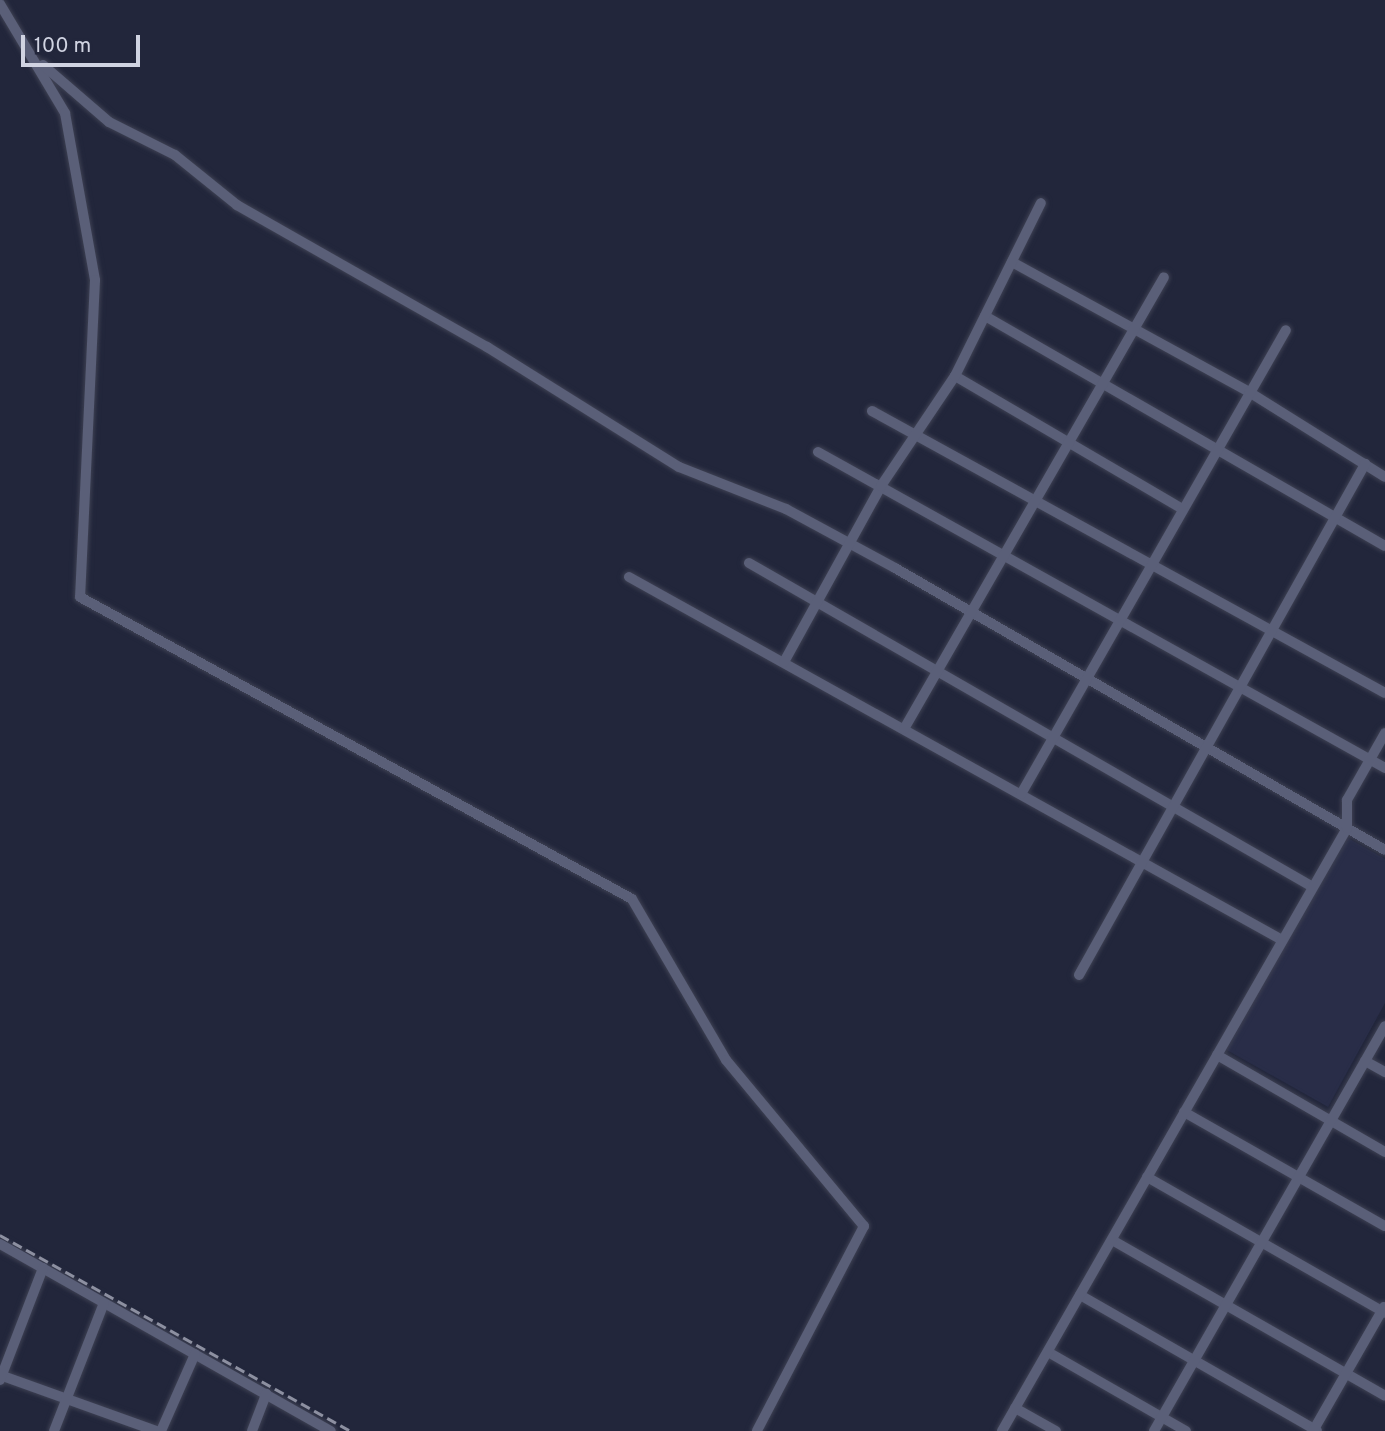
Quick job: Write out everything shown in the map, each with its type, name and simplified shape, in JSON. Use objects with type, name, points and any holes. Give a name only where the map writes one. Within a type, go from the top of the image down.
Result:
[{"type":"street","points":[[0,4],[40,62],[65,113],[95,280],[80,597],[632,899],[726,1060],[864,1226],[757,1431]]},
{"type":"street","points":[[40,62],[109,122],[175,155],[259,218],[487,347],[679,467],[786,509],[852,544],[1385,850]]},
{"type":"street","points":[[784,662],[819,605],[881,486],[955,376],[1041,203]]},
{"type":"street","points":[[1012,262],[1249,392],[1385,477]]},
{"type":"street","points":[[904,729],[1033,500],[1164,277]]},
{"type":"street","points":[[985,316],[1215,452],[1385,546]]},
{"type":"street","points":[[1021,794],[1122,622],[1152,564],[1286,330]]},
{"type":"street","points":[[955,376],[1183,509]]},
{"type":"street","points":[[873,411],[1274,629],[1385,693]]},
{"type":"street","points":[[818,452],[1385,768]]},
{"type":"street","points":[[1079,975],[1365,464]]},
{"type":"street","points":[[749,564],[1052,742],[1313,887]]},
{"type":"street","points":[[629,577],[1282,940]]},
{"type":"street","points":[[1002,1431],[1347,828],[1347,800],[1385,733]]},
{"type":"street","points":[[1154,1431],[1385,1026]]},
{"type":"street","points":[[1217,1055],[1385,1152]]},
{"type":"street","points":[[1365,1061],[1385,1072]]},
{"type":"street","points":[[1184,1112],[1385,1226]]},
{"type":"street","points":[[1080,1295],[1315,1431],[1384,1310],[1147,1177]]},
{"type":"street","points":[[1112,1240],[1385,1396]]},
{"type":"street","points":[[0,1244],[331,1431]]},
{"type":"street","points":[[43,1268],[1,1377],[159,1431],[195,1354]]},
{"type":"street","points":[[54,1431],[104,1303]]},
{"type":"street","points":[[1048,1352],[1186,1431]]},
{"type":"street","points":[[252,1431],[266,1394]]},
{"type":"street","points":[[1015,1408],[1056,1431]]},
{"type":"shaded area","points":[[1346,837],[1385,859],[1385,1003],[1328,1107],[1225,1049]]},
{"type":"railway","points":[[0,1235],[351,1431]]}]
